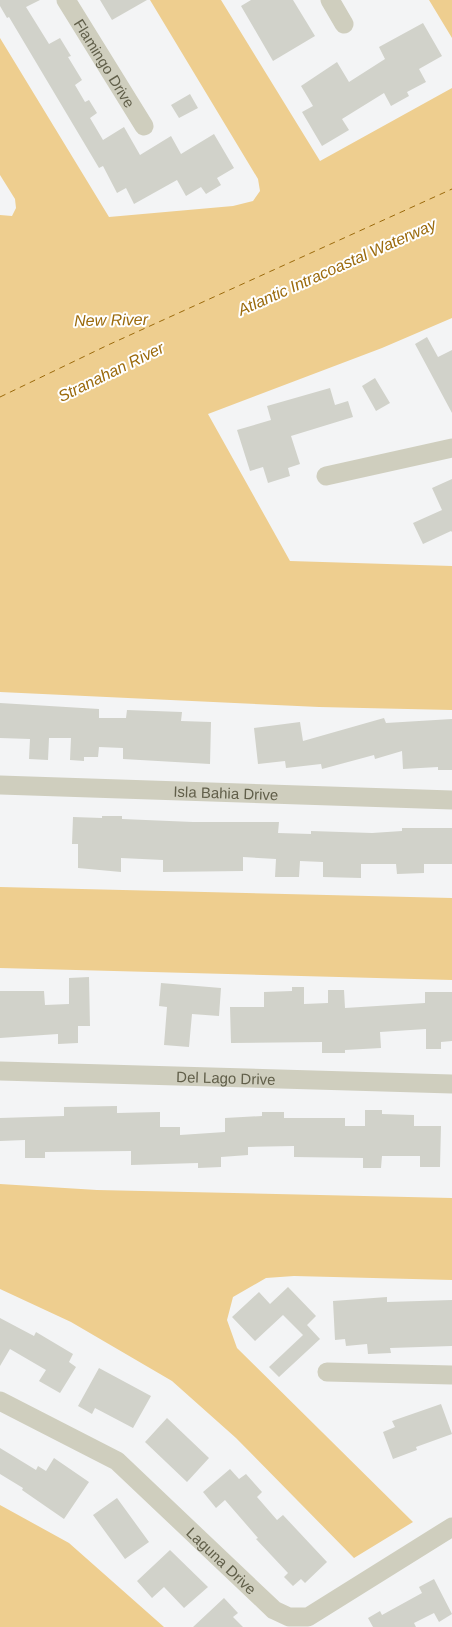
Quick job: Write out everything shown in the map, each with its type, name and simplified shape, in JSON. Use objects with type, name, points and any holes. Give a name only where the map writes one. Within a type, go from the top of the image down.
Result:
[{"type":"street","name":"Flamingo Drive","points":[[66,0],[144,126]]},
{"type":"street","points":[[330,0],[344,24]]},
{"type":"street","points":[[326,476],[452,448]]},
{"type":"street","name":"Isla Bahia Drive","points":[[0,785],[452,800]]},
{"type":"street","name":"Del Lago Drive","points":[[0,1071],[452,1084]]},
{"type":"street","points":[[327,1372],[452,1375]]},
{"type":"street","name":"Laguna Drive","points":[[0,1401],[117,1461],[274,1610],[289,1617],[308,1617],[452,1527]]},
{"type":"water","points":[[150,0],[221,0],[320,161],[452,88],[452,318],[382,348],[208,414],[290,561],[452,566],[452,710],[319,707],[0,692],[0,215],[12,216],[16,208],[15,199],[0,175],[0,38],[109,217],[233,206],[253,201],[260,191],[258,179]]},
{"type":"water","points":[[429,0],[452,0],[452,38]]},
{"type":"water","points":[[0,887],[452,898],[452,980],[0,968]]},
{"type":"water","points":[[0,1184],[97,1190],[452,1198],[452,1280],[294,1276],[266,1278],[233,1297],[227,1320],[237,1348],[413,1522],[354,1558],[236,1438],[172,1381],[71,1322],[0,1289]]},
{"type":"water","points":[[0,1505],[69,1543],[164,1627],[0,1627]]},
{"type":"building","points":[[0,0],[40,0],[26,7],[49,44],[60,38],[71,56],[68,57],[82,80],[75,85],[85,102],[89,100],[97,113],[90,118],[103,140],[124,127],[140,155],[171,136],[181,154],[214,134],[234,168],[217,178],[221,185],[206,194],[201,187],[186,196],[177,180],[134,204],[126,188],[117,193],[103,166],[99,168],[9,17],[7,18],[0,6]]},
{"type":"building","points":[[100,0],[147,0],[112,20]]},
{"type":"building","points":[[251,0],[293,0],[315,36],[273,61],[241,6]]},
{"type":"building","points":[[423,23],[442,56],[419,69],[426,82],[407,92],[409,96],[391,106],[384,93],[342,119],[349,130],[322,146],[302,112],[313,106],[301,86],[337,62],[349,82],[385,59],[379,47]]},
{"type":"building","points":[[190,94],[198,108],[179,118],[171,105]]},
{"type":"building","points":[[427,337],[438,357],[452,350],[452,413],[415,344]]},
{"type":"building","points":[[375,378],[390,403],[376,411],[362,386]]},
{"type":"building","points":[[330,388],[335,405],[348,401],[353,417],[291,436],[300,464],[288,468],[290,476],[268,483],[263,467],[250,471],[237,430],[271,420],[267,406]]},
{"type":"building","points":[[452,479],[452,532],[423,544],[413,523],[442,510],[432,488]]},
{"type":"building","points":[[0,703],[99,709],[99,718],[126,718],[127,710],[182,712],[181,721],[211,722],[210,764],[123,759],[123,748],[99,747],[98,757],[84,757],[84,761],[70,760],[71,738],[49,738],[48,760],[29,759],[30,739],[0,738]]},
{"type":"building","points":[[384,718],[386,723],[452,719],[452,770],[438,770],[438,767],[403,769],[402,751],[375,759],[374,755],[322,769],[321,764],[286,768],[285,761],[258,764],[254,728],[300,722],[303,741]]},
{"type":"building","points":[[102,816],[122,816],[122,819],[193,822],[279,822],[278,833],[311,834],[311,831],[372,833],[402,831],[402,828],[452,828],[452,864],[424,864],[424,873],[397,874],[396,864],[361,864],[361,878],[323,877],[323,862],[300,861],[299,877],[275,877],[276,859],[243,857],[243,871],[163,872],[163,860],[121,858],[121,872],[78,868],[78,844],[72,844],[73,817],[102,818]]},
{"type":"building","points":[[89,977],[90,1026],[78,1026],[78,1043],[58,1044],[58,1034],[0,1038],[0,991],[44,991],[45,1005],[69,1004],[69,978]]},
{"type":"building","points":[[161,983],[221,988],[219,1016],[192,1014],[189,1047],[164,1045],[167,1007],[159,1006]]},
{"type":"building","points":[[292,987],[304,987],[304,1004],[328,1003],[328,990],[344,990],[345,1008],[425,1003],[425,992],[452,992],[452,1041],[441,1042],[441,1049],[426,1049],[426,1029],[380,1032],[381,1048],[345,1050],[345,1053],[322,1053],[322,1042],[231,1043],[230,1007],[264,1007],[264,992],[292,991]]},
{"type":"building","points":[[117,1106],[117,1113],[160,1112],[160,1127],[180,1127],[180,1135],[225,1132],[225,1118],[262,1116],[262,1112],[284,1112],[284,1118],[345,1118],[345,1126],[365,1126],[365,1110],[382,1110],[382,1114],[414,1115],[414,1126],[441,1126],[440,1167],[420,1167],[420,1156],[382,1156],[381,1168],[363,1168],[363,1158],[294,1157],[294,1146],[248,1147],[248,1155],[221,1157],[221,1167],[198,1168],[198,1163],[131,1165],[131,1151],[45,1152],[45,1158],[25,1158],[25,1140],[0,1141],[0,1118],[64,1116],[64,1107]]},
{"type":"building","points":[[288,1287],[316,1316],[307,1325],[320,1339],[279,1377],[269,1367],[303,1335],[283,1315],[255,1341],[232,1317],[259,1292],[270,1304]]},
{"type":"building","points":[[387,1297],[387,1302],[452,1300],[452,1346],[390,1348],[391,1353],[368,1354],[367,1344],[346,1346],[345,1339],[335,1340],[333,1301]]},
{"type":"building","points":[[0,1318],[34,1336],[36,1332],[73,1354],[69,1362],[76,1367],[60,1393],[39,1381],[46,1370],[10,1349],[0,1366]]},
{"type":"building","points":[[99,1368],[151,1396],[133,1428],[95,1408],[92,1414],[78,1406]]},
{"type":"building","points":[[441,1404],[452,1434],[416,1447],[417,1450],[393,1459],[383,1432],[395,1427],[392,1421]]},
{"type":"building","points":[[167,1418],[209,1458],[187,1482],[145,1442]]},
{"type":"building","points":[[0,1448],[36,1470],[38,1466],[46,1471],[54,1458],[89,1482],[64,1519],[22,1490],[23,1488],[0,1474]]},
{"type":"building","points":[[230,1469],[239,1479],[246,1474],[262,1492],[257,1497],[277,1520],[283,1515],[327,1562],[305,1583],[301,1579],[293,1586],[284,1577],[288,1573],[256,1539],[258,1538],[225,1500],[216,1508],[203,1492]]},
{"type":"building","points":[[117,1498],[149,1542],[125,1559],[93,1515]]},
{"type":"building","points":[[170,1550],[208,1587],[184,1608],[164,1587],[152,1598],[137,1581]]},
{"type":"building","points":[[434,1579],[452,1614],[439,1622],[434,1613],[414,1623],[416,1627],[373,1627],[368,1618],[380,1611],[382,1615],[422,1593],[419,1587]]},
{"type":"building","points":[[224,1598],[238,1613],[233,1617],[243,1627],[193,1627]]},
{"type":"ferry route","points":[[0,397],[108,345],[452,189]]},
{"type":"water label","name":"Atlantic Intracoastal Waterway","points":[[337,267]]},
{"type":"water label","name":"New River","points":[[111,320]]},
{"type":"water label","name":"Stranahan River","points":[[111,372]]}]
